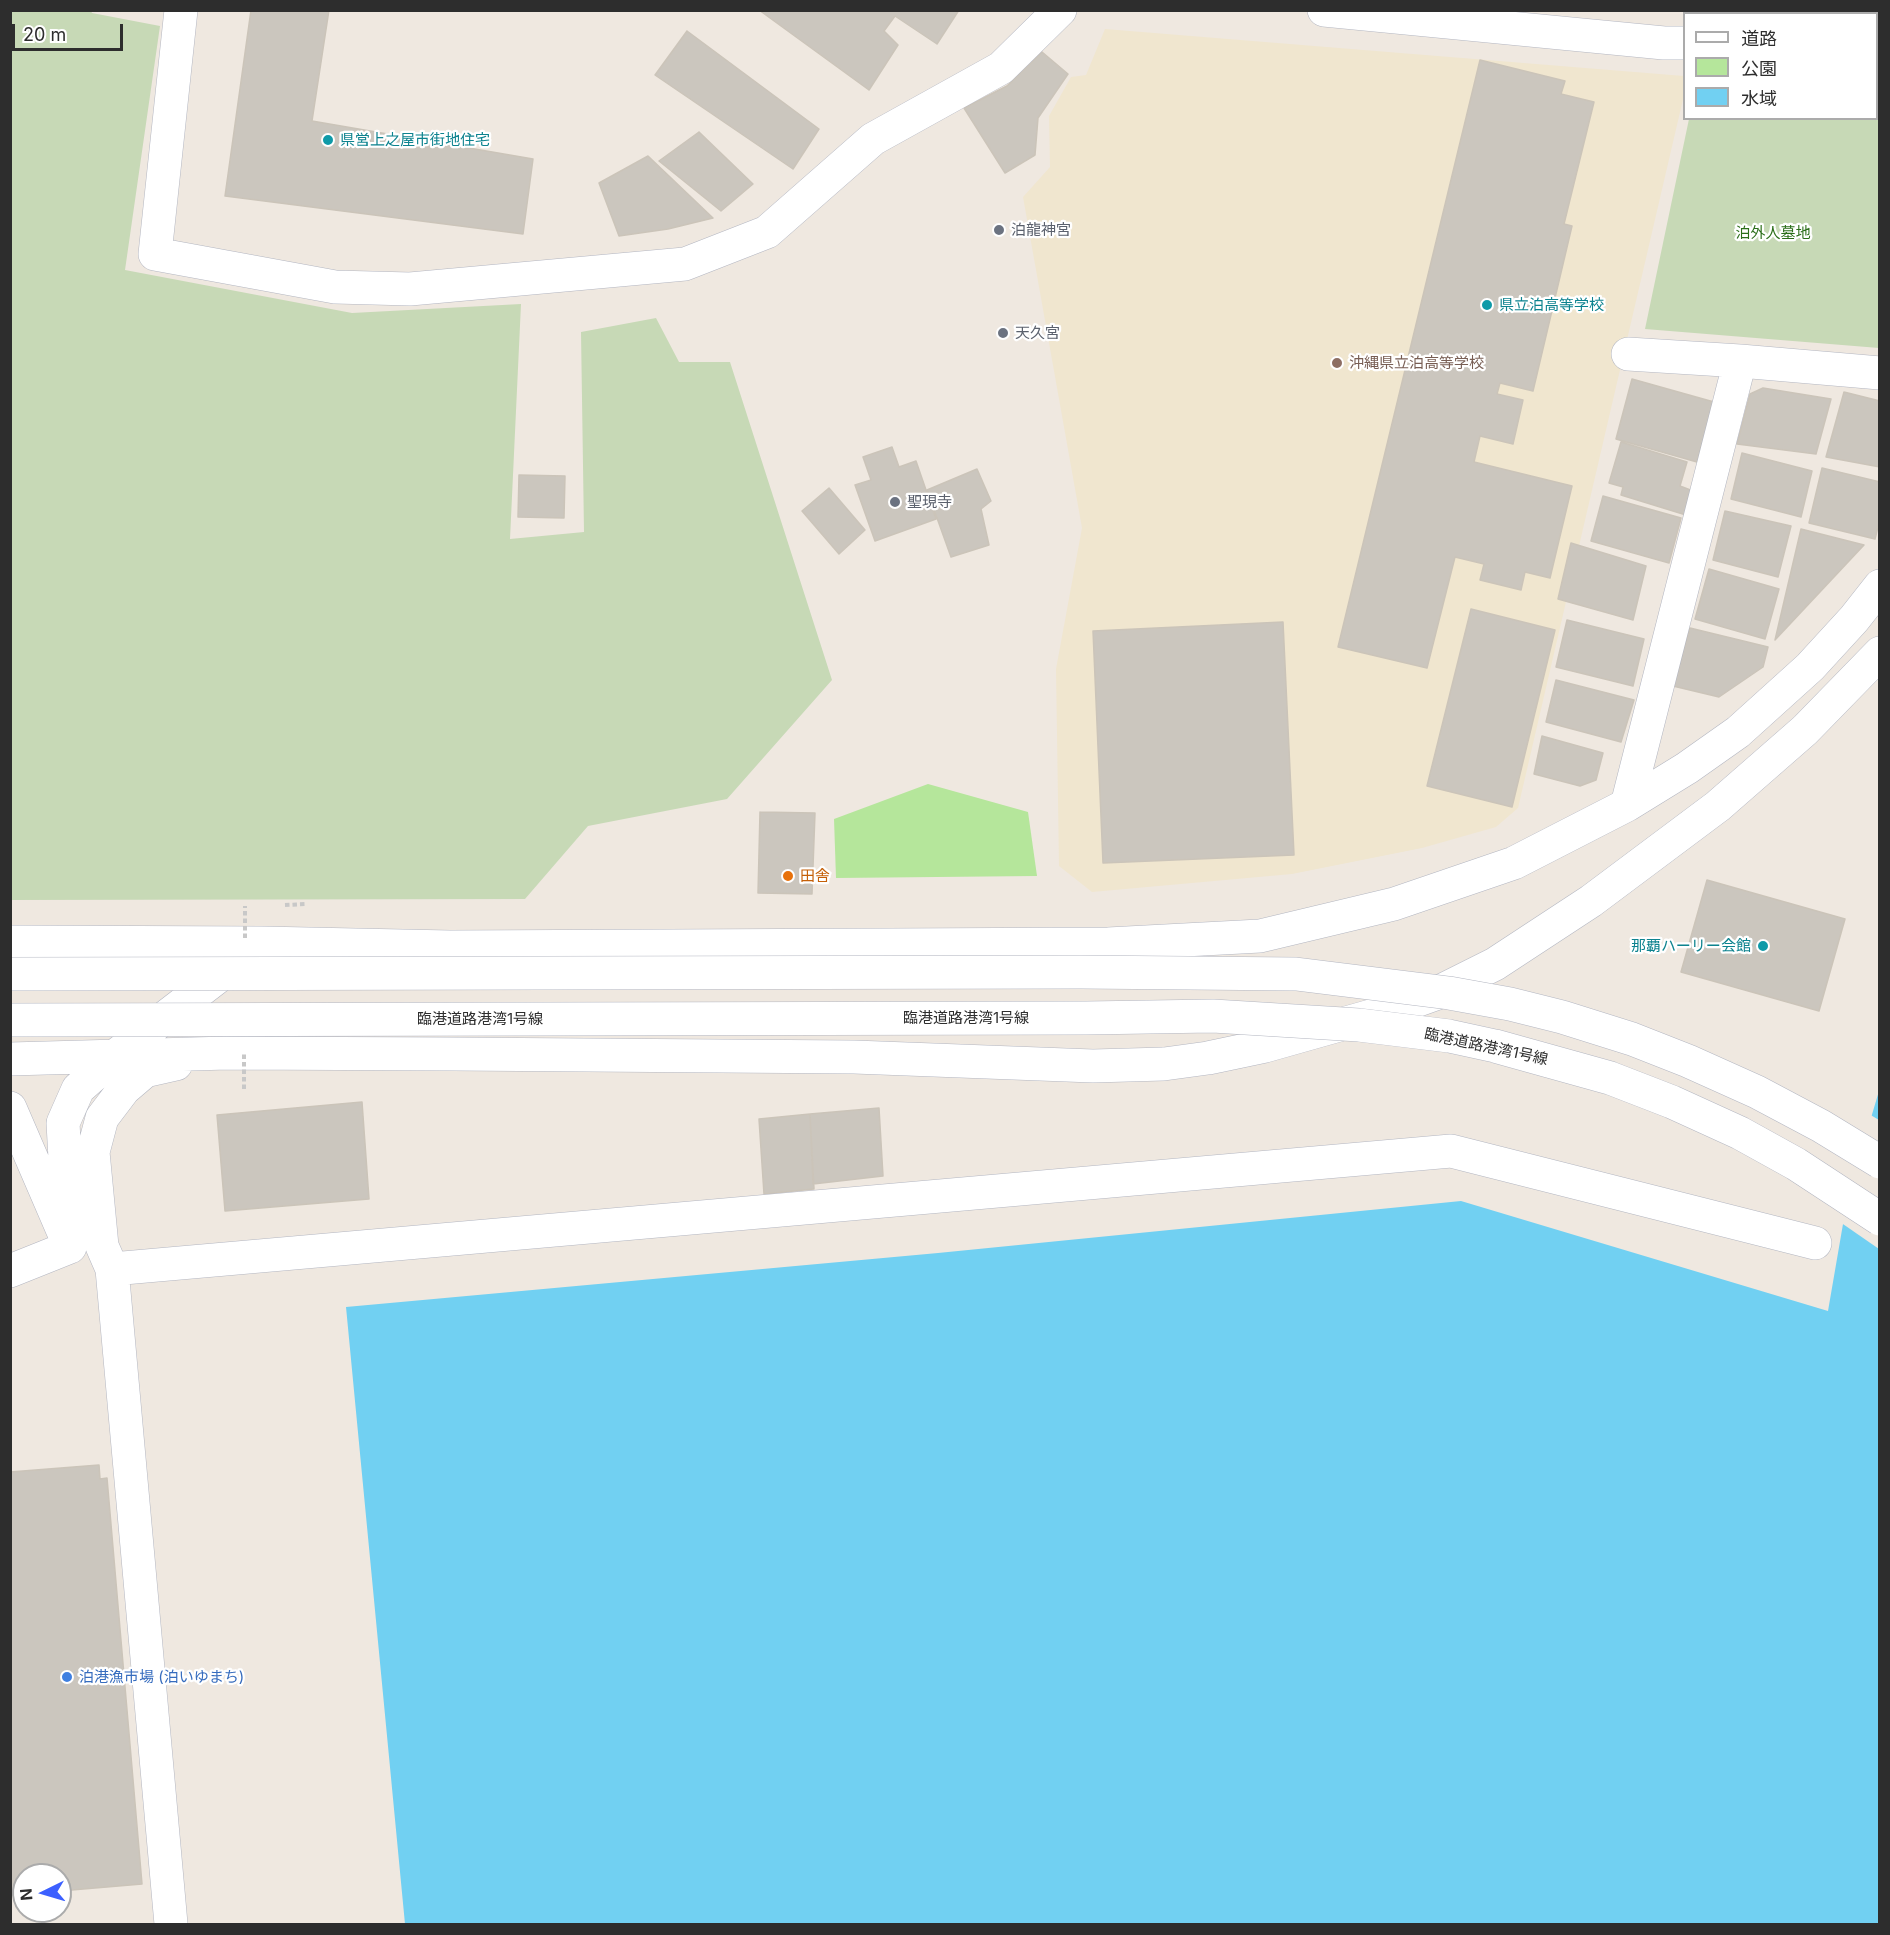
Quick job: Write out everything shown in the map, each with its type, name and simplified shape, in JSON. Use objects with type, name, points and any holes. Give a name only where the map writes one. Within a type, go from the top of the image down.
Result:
[{"type":"street","points":[[181,10],[155,254],[334,287],[410,288],[685,264],[767,232],[873,139],[1000,68],[1060,10]]},
{"type":"street","points":[[1324,10],[1534,20],[1664,43],[1683,43]]},
{"type":"street","points":[[1628,354],[1880,373]]},
{"type":"street","points":[[1627,805],[1740,361]]},
{"type":"street","points":[[10,942],[262,943],[450,947],[1108,944],[1260,936],[1394,904],[1515,863],[1627,805],[1687,768],[1737,732],[1810,667],[1854,619],[1880,586]]},
{"type":"street","points":[[10,1059],[228,1053],[854,1057],[1093,1066],[1164,1064],[1208,1058],[1265,1046],[1385,1012],[1435,994],[1495,964],[1591,901],[1718,806],[1805,730],[1880,653]]},
{"type":"street","points":[[70,1247],[63,1123],[78,1089],[115,1056],[262,943]]},
{"type":"street","points":[[10,974],[1105,972],[1296,974],[1449,993],[1510,1004],[1562,1017],[1632,1039],[1757,1092],[1821,1126],[1880,1162]]},
{"type":"street","name":"臨港道路港湾1号線","points":[[10,1021],[1213,1016],[1359,1025],[1449,1036],[1495,1046],[1610,1078],[1672,1102],[1740,1133],[1796,1164],[1880,1219]]},
{"type":"street","points":[[10,1021],[73,1066],[93,1152],[102,1246],[112,1269],[171,1924]]},
{"type":"street","points":[[93,1152],[102,1118],[124,1089],[145,1071],[228,1053]]},
{"type":"street","points":[[10,1108],[70,1247]]},
{"type":"street","points":[[112,1269],[1451,1151],[1815,1242]]},
{"type":"street","points":[[10,1271],[70,1247]]},
{"type":"shaded area","name":"沖縄県立泊高等学校","points":[[1105,29],[1683,76],[1683,99],[1518,808],[1496,827],[1422,848],[1292,874],[1092,892],[1059,866],[1056,669],[1082,528],[1023,197],[1050,167],[1049,116],[1071,77],[1086,75]]},
{"type":"green space","points":[[10,11],[91,11],[160,26],[125,270],[352,313],[521,304],[510,539],[584,532],[581,332],[656,318],[679,362],[730,362],[832,680],[727,799],[588,826],[525,899],[11,900]]},
{"type":"green space","name":"泊外人墓地","points":[[1878,76],[1880,76],[1879,348],[1645,329],[1689,120],[1878,120]]},
{"type":"green space","points":[[928,784],[1028,812],[1037,876],[836,878],[834,819]]},
{"type":"water","points":[[1879,1091],[1879,1924],[405,1924],[346,1307],[938,1253],[1461,1201],[1828,1311],[1848,1195]]},
{"type":"pier","points":[[1869,1114],[1879,1120],[1879,1249],[1840,1222],[1845,1194]]},
{"type":"building","name":"県営上之屋市街地住宅","points":[[251,10],[329,10],[312,121],[533,159],[523,234],[225,196]]},
{"type":"building","points":[[759,10],[959,10],[937,44],[895,16],[884,31],[898,45],[869,90]]},
{"type":"building","points":[[687,31],[819,129],[793,169],[655,75]]},
{"type":"building","points":[[1042,52],[1068,74],[1038,118],[1035,155],[1005,173],[964,108],[1007,86]]},
{"type":"building","name":"県立泊高等学校","points":[[1480,60],[1565,81],[1561,94],[1594,102],[1564,224],[1572,226],[1533,391],[1500,383],[1497,394],[1523,400],[1513,444],[1480,436],[1474,462],[1572,486],[1550,578],[1525,572],[1521,590],[1480,580],[1484,564],[1455,557],[1427,668],[1338,647]]},
{"type":"building","points":[[699,132],[753,184],[721,211],[659,161]]},
{"type":"building","points":[[648,156],[713,218],[668,229],[619,236],[599,183]]},
{"type":"building","points":[[1632,379],[1714,402],[1697,462],[1616,439]]},
{"type":"building","points":[[1763,388],[1831,399],[1816,454],[1737,444],[1750,394]]},
{"type":"building","points":[[1844,392],[1880,401],[1880,467],[1826,457]]},
{"type":"building","points":[[1621,442],[1687,462],[1680,486],[1693,491],[1686,515],[1621,495],[1623,487],[1609,483]]},
{"type":"building","name":"聖現寺","points":[[892,447],[899,467],[916,461],[936,519],[875,541],[855,485],[871,480],[863,457]]},
{"type":"building","points":[[1742,453],[1812,471],[1801,517],[1731,499]]},
{"type":"building","points":[[1822,468],[1880,482],[1880,519],[1875,539],[1809,523]]},
{"type":"building","points":[[977,469],[991,501],[981,509],[989,545],[951,557],[927,490]]},
{"type":"building","points":[[519,475],[565,476],[564,518],[518,517]]},
{"type":"building","points":[[829,488],[865,530],[839,554],[802,511]]},
{"type":"building","points":[[1603,496],[1681,518],[1669,563],[1591,541]]},
{"type":"building","points":[[1725,511],[1791,526],[1778,577],[1713,560]]},
{"type":"building","points":[[1801,529],[1864,545],[1775,640]]},
{"type":"building","points":[[1571,543],[1646,566],[1633,620],[1558,599]]},
{"type":"building","points":[[1709,569],[1779,589],[1765,639],[1695,619]]},
{"type":"building","points":[[1471,609],[1555,630],[1512,807],[1427,786]]},
{"type":"building","points":[[1567,620],[1644,639],[1633,686],[1556,667]]},
{"type":"building","points":[[1283,622],[1294,855],[1103,863],[1093,631]]},
{"type":"building","points":[[1690,628],[1768,647],[1763,667],[1719,697],[1673,686]]},
{"type":"building","points":[[1556,680],[1634,700],[1621,742],[1546,722]]},
{"type":"building","points":[[1542,736],[1603,753],[1596,780],[1580,786],[1534,774]]},
{"type":"building","points":[[760,812],[815,813],[812,894],[758,893]]},
{"type":"building","name":"那覇ハーリー会館","points":[[1707,880],[1845,919],[1819,1011],[1681,972]]},
{"type":"building","points":[[362,1102],[369,1199],[225,1211],[217,1115]]},
{"type":"building","points":[[879,1108],[883,1176],[813,1184],[810,1114]]},
{"type":"building","points":[[810,1114],[814,1189],[764,1194],[759,1119]]},
{"type":"building","name":"泊港漁市場 (泊いゆまち)","points":[[99,1465],[100,1479],[107,1478],[142,1884],[72,1890],[72,1863],[12,1863],[12,1895],[10,1895],[10,1472]]},
{"type":"place","name":"県営上之屋市街地住宅","points":[[328,140]]},
{"type":"place","name":"泊龍神宮","points":[[999,230]]},
{"type":"place","name":"県立泊高等学校","points":[[1487,305]]},
{"type":"place","name":"天久宮","points":[[1003,333]]},
{"type":"place","name":"沖縄県立泊高等学校","points":[[1337,363]]},
{"type":"place","name":"聖現寺","points":[[895,502]]},
{"type":"place","name":"田舎","points":[[788,876]]},
{"type":"place","name":"那覇ハーリー会館","points":[[1763,946]]},
{"type":"place","name":"泊港漁市場 (泊いゆまち)","points":[[67,1677]]}]
